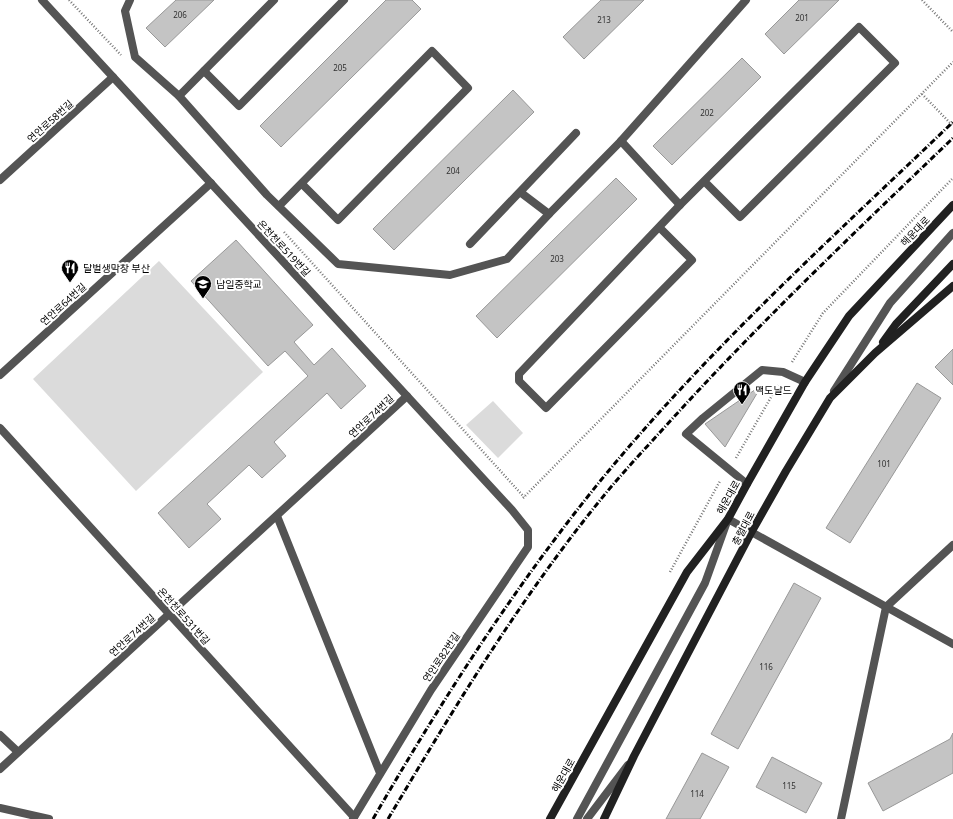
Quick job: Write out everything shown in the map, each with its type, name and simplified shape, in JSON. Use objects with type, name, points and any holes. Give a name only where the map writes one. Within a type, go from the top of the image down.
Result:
[{"type":"main road","name":"해운대로","points":[[550,819],[687,572],[728,519],[746,484],[805,382],[849,316],[953,205]]},
{"type":"main road","points":[[875,353],[896,324],[953,264]]},
{"type":"main road","name":"충렬대로","points":[[604,819],[634,756],[752,531],[830,398],[875,353],[953,286]]},
{"type":"street","name":"온천천로519번길","points":[[42,0],[512,510]]},
{"type":"street","points":[[130,0],[125,11],[135,57],[180,96],[279,206],[338,264],[450,275],[507,259],[621,140],[746,0]]},
{"type":"street","points":[[180,96],[274,0]]},
{"type":"street","points":[[204,71],[239,106],[344,0]]},
{"type":"street","points":[[659,227],[692,260],[546,408],[520,381],[519,374],[659,227],[680,205],[705,182],[859,27],[895,63],[740,218],[705,182]]},
{"type":"street","points":[[279,206],[432,51],[468,88],[338,220],[302,184]]},
{"type":"street","name":"연안로58번길","points":[[0,180],[113,77]]},
{"type":"street","points":[[470,244],[576,133],[520,192],[549,214]]},
{"type":"street","points":[[621,140],[680,205]]},
{"type":"street","name":"연안로64번길","points":[[0,375],[211,183]]},
{"type":"street","points":[[830,398],[890,303],[953,233]]},
{"type":"street","points":[[746,484],[686,434],[703,418],[762,370],[783,372],[805,382]]},
{"type":"street","name":"연안로74번길","points":[[0,769],[407,396]]},
{"type":"street","name":"온천천로531번길","points":[[0,428],[354,818]]},
{"type":"street","name":"연안로82번길","points":[[354,818],[430,690],[528,547],[528,530],[512,510]]},
{"type":"street","points":[[277,516],[380,772]]},
{"type":"street","points":[[576,819],[705,583],[728,519],[953,644]]},
{"type":"street","points":[[840,819],[886,607],[953,545]]},
{"type":"street","points":[[0,735],[18,752]]},
{"type":"street","points":[[587,819],[634,756]]},
{"type":"street","points":[[0,808],[49,819]]},
{"type":"path","points":[[69,0],[126,60]]},
{"type":"path","points":[[922,0],[953,32]]},
{"type":"path","points":[[512,510],[953,62]]},
{"type":"path","points":[[922,94],[953,126]]},
{"type":"path","points":[[790,365],[823,314],[953,178]]},
{"type":"path","points":[[280,227],[524,497]]},
{"type":"path","points":[[732,464],[781,381]]},
{"type":"shaded area","points":[[159,261],[263,372],[136,491],[33,379]]},
{"type":"shaded area","points":[[493,401],[523,433],[498,458],[466,425]]},
{"type":"building","points":[[176,0],[214,0],[165,47],[146,28]]},
{"type":"building","points":[[386,0],[412,0],[421,9],[281,147],[260,126]]},
{"type":"building","points":[[601,0],[644,0],[584,59],[563,37]]},
{"type":"building","points":[[799,0],[839,0],[784,54],[765,34]]},
{"type":"building","points":[[742,58],[761,77],[672,165],[653,146]]},
{"type":"building","points":[[513,90],[534,112],[394,250],[373,229]]},
{"type":"building","points":[[616,178],[637,199],[497,338],[476,316]]},
{"type":"building","points":[[236,240],[313,325],[294,342],[314,365],[332,348],[366,386],[341,409],[327,393],[274,442],[286,456],[262,478],[249,465],[207,504],[221,519],[189,548],[158,513],[308,376],[285,351],[268,366],[191,281]]},
{"type":"building","points":[[953,349],[953,385],[935,367]]},
{"type":"building","points":[[917,383],[941,398],[850,543],[826,528]]},
{"type":"building","name":"맥도날드","points":[[762,385],[725,447],[705,424]]},
{"type":"building","points":[[794,583],[821,598],[738,749],[711,734]]},
{"type":"building","points":[[953,733],[953,773],[883,811],[868,783],[950,739]]},
{"type":"building","points":[[702,753],[729,767],[700,819],[666,819]]},
{"type":"building","points":[[772,757],[822,783],[806,813],[756,787]]},
{"type":"railway","points":[[373,819],[424,732],[507,606],[566,524],[597,485],[638,436],[724,343],[815,253],[953,122]]},
{"type":"railway","points":[[388,819],[465,693],[518,611],[546,571],[606,493],[698,391],[769,317],[953,138]]},
{"type":"place","name":"달벌생막창 부산","points":[[70,283]]},
{"type":"place","name":"남일중학교","points":[[203,299]]},
{"type":"place","name":"맥도날드","points":[[742,405]]}]
